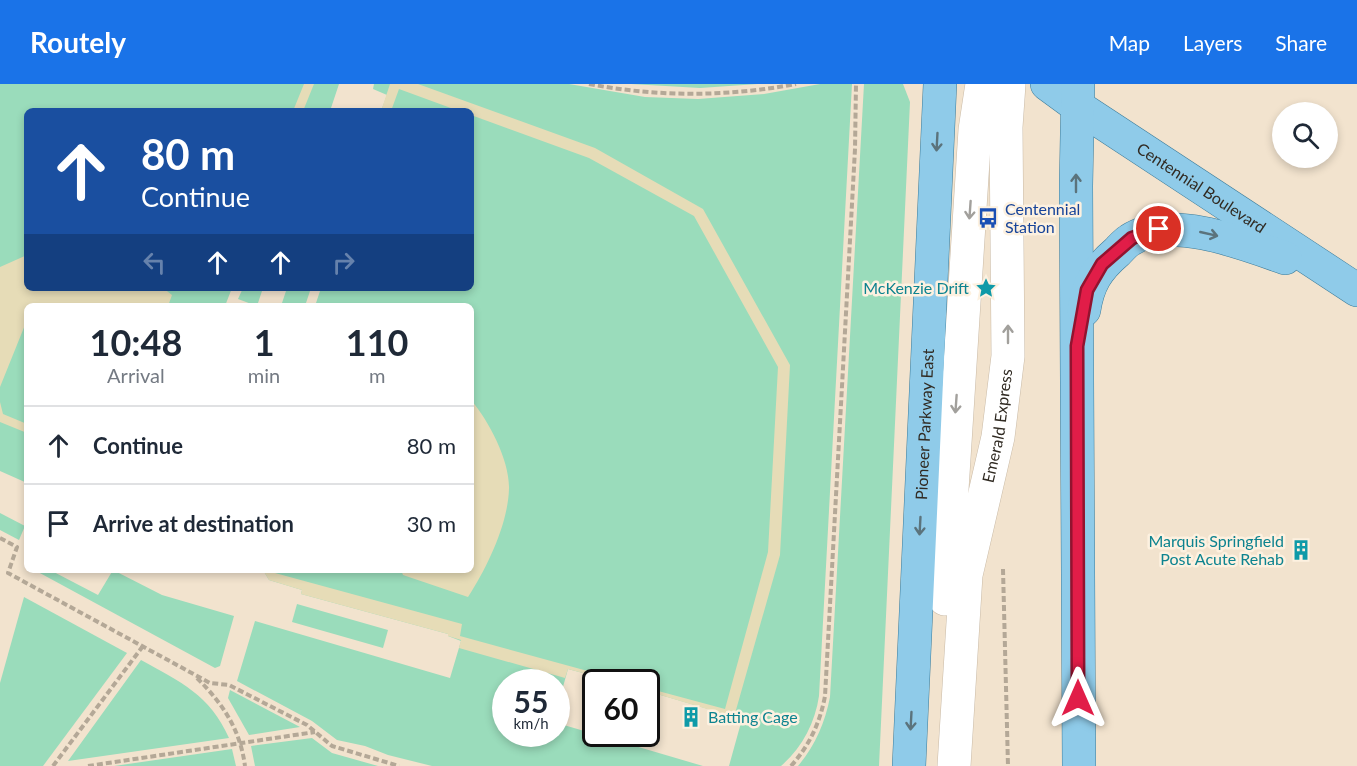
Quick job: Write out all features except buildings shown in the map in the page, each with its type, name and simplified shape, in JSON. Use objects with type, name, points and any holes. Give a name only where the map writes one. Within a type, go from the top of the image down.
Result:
[{"type":"main road","name":"Pioneer Parkway East","points":[[909,766],[940,84]]},
{"type":"main road","name":"Centennial Boulevard","points":[[1047,84],[1077,95],[1347,284]]},
{"type":"main road","points":[[1077,95],[1078,766]]},
{"type":"main road","points":[[1077,346],[1087,290],[1102,264],[1132,238],[1159,229],[1201,232],[1245,243],[1347,284]]},
{"type":"lane","points":[[936,766],[955,424],[975,130],[982,84]]},
{"type":"lane","name":"Emerald Express","points":[[954,766],[966,575],[998,437],[1008,356],[1006,127],[1009,84]]},
{"type":"path","points":[[589,84],[635,92],[699,94],[744,92],[796,84]]},
{"type":"path","points":[[791,766],[814,734],[825,696],[854,161],[856,84]]},
{"type":"path","points":[[0,538],[17,547],[8,573],[210,683],[229,685],[307,725],[337,748],[399,766]]},
{"type":"path","points":[[53,766],[143,646]]},
{"type":"path","points":[[193,673],[224,708],[237,730],[245,766]]},
{"type":"path","points":[[88,766],[315,732]]},
{"type":"green space","points":[[0,84],[339,84],[331,108],[24,108],[24,291],[231,291],[226,303],[24,303],[24,482],[0,471]]},
{"type":"green space","points":[[374,84],[569,84],[645,97],[698,99],[764,94],[820,84],[852,84],[819,696],[806,734],[781,766],[729,766],[742,719],[660,695],[660,669],[582,669],[582,673],[570,669],[492,669],[492,747],[570,747],[570,727],[582,730],[582,747],[638,747],[703,766],[432,766],[337,740],[312,721],[237,681],[255,621],[450,678],[461,641],[448,634],[301,594],[302,590],[269,580],[265,573],[474,573],[474,303],[316,303],[320,291],[474,291],[474,108],[382,108],[387,95],[373,89]]},
{"type":"green space","points":[[631,84],[758,84],[700,88]]},
{"type":"green space","points":[[864,84],[903,84],[910,102],[879,766],[798,766],[818,734],[830,697]]},
{"type":"green space","points":[[242,291],[262,291],[258,303],[238,299]]},
{"type":"green space","points":[[286,291],[310,291],[306,303],[282,303]]},
{"type":"green space","points":[[0,513],[24,525],[19,540],[0,530]]},
{"type":"green space","points":[[40,573],[56,573],[98,595],[111,573],[119,573],[162,595],[234,616],[220,666],[215,668]]},
{"type":"green space","points":[[24,597],[127,653],[43,766],[0,766],[0,683]]},
{"type":"green space","points":[[297,604],[388,630],[383,648],[292,622]]},
{"type":"green space","points":[[141,660],[193,691],[213,711],[229,738],[68,761]]},
{"type":"green space","points":[[230,690],[300,727],[249,735],[228,698]]},
{"type":"green space","points":[[312,738],[332,753],[378,766],[255,766],[251,746]]},
{"type":"green space","points":[[232,749],[236,766],[114,766]]},
{"type":"sand","points":[[304,84],[314,84],[304,108],[294,108]]},
{"type":"sand","points":[[390,84],[418,84],[595,148],[703,209],[790,365],[780,555],[734,717],[660,695],[660,692],[725,709],[768,552],[778,367],[694,216],[589,158],[474,116],[474,108],[451,108],[399,89],[392,108],[382,108]]},
{"type":"sand","points":[[24,256],[24,291],[167,291],[172,295],[169,303],[24,303],[24,327],[0,387],[0,267]]},
{"type":"sand","points":[[0,402],[3,414],[24,423],[24,432],[0,422]]},
{"type":"sand","points":[[474,404],[497,442],[506,466],[508,502],[501,531],[468,597],[402,573],[474,573]]},
{"type":"sand","points":[[265,573],[275,573],[462,624],[460,636],[582,669],[582,673],[570,669],[533,669],[459,648],[461,640],[448,636],[448,634],[301,594],[302,590],[269,580]]},
{"type":"place","name":"Centennial Station","points":[[988,218]]},
{"type":"place","name":"McKenzie Drift","points":[[986,288]]},
{"type":"place","name":"Marquis Springfield Post Acute Rehab","points":[[1301,550]]},
{"type":"place","name":"Batting Cage","points":[[691,717]]},
{"type":"route","points":[[1078,698],[1077,346],[1087,290],[1102,264],[1132,238],[1159,229]]}]
